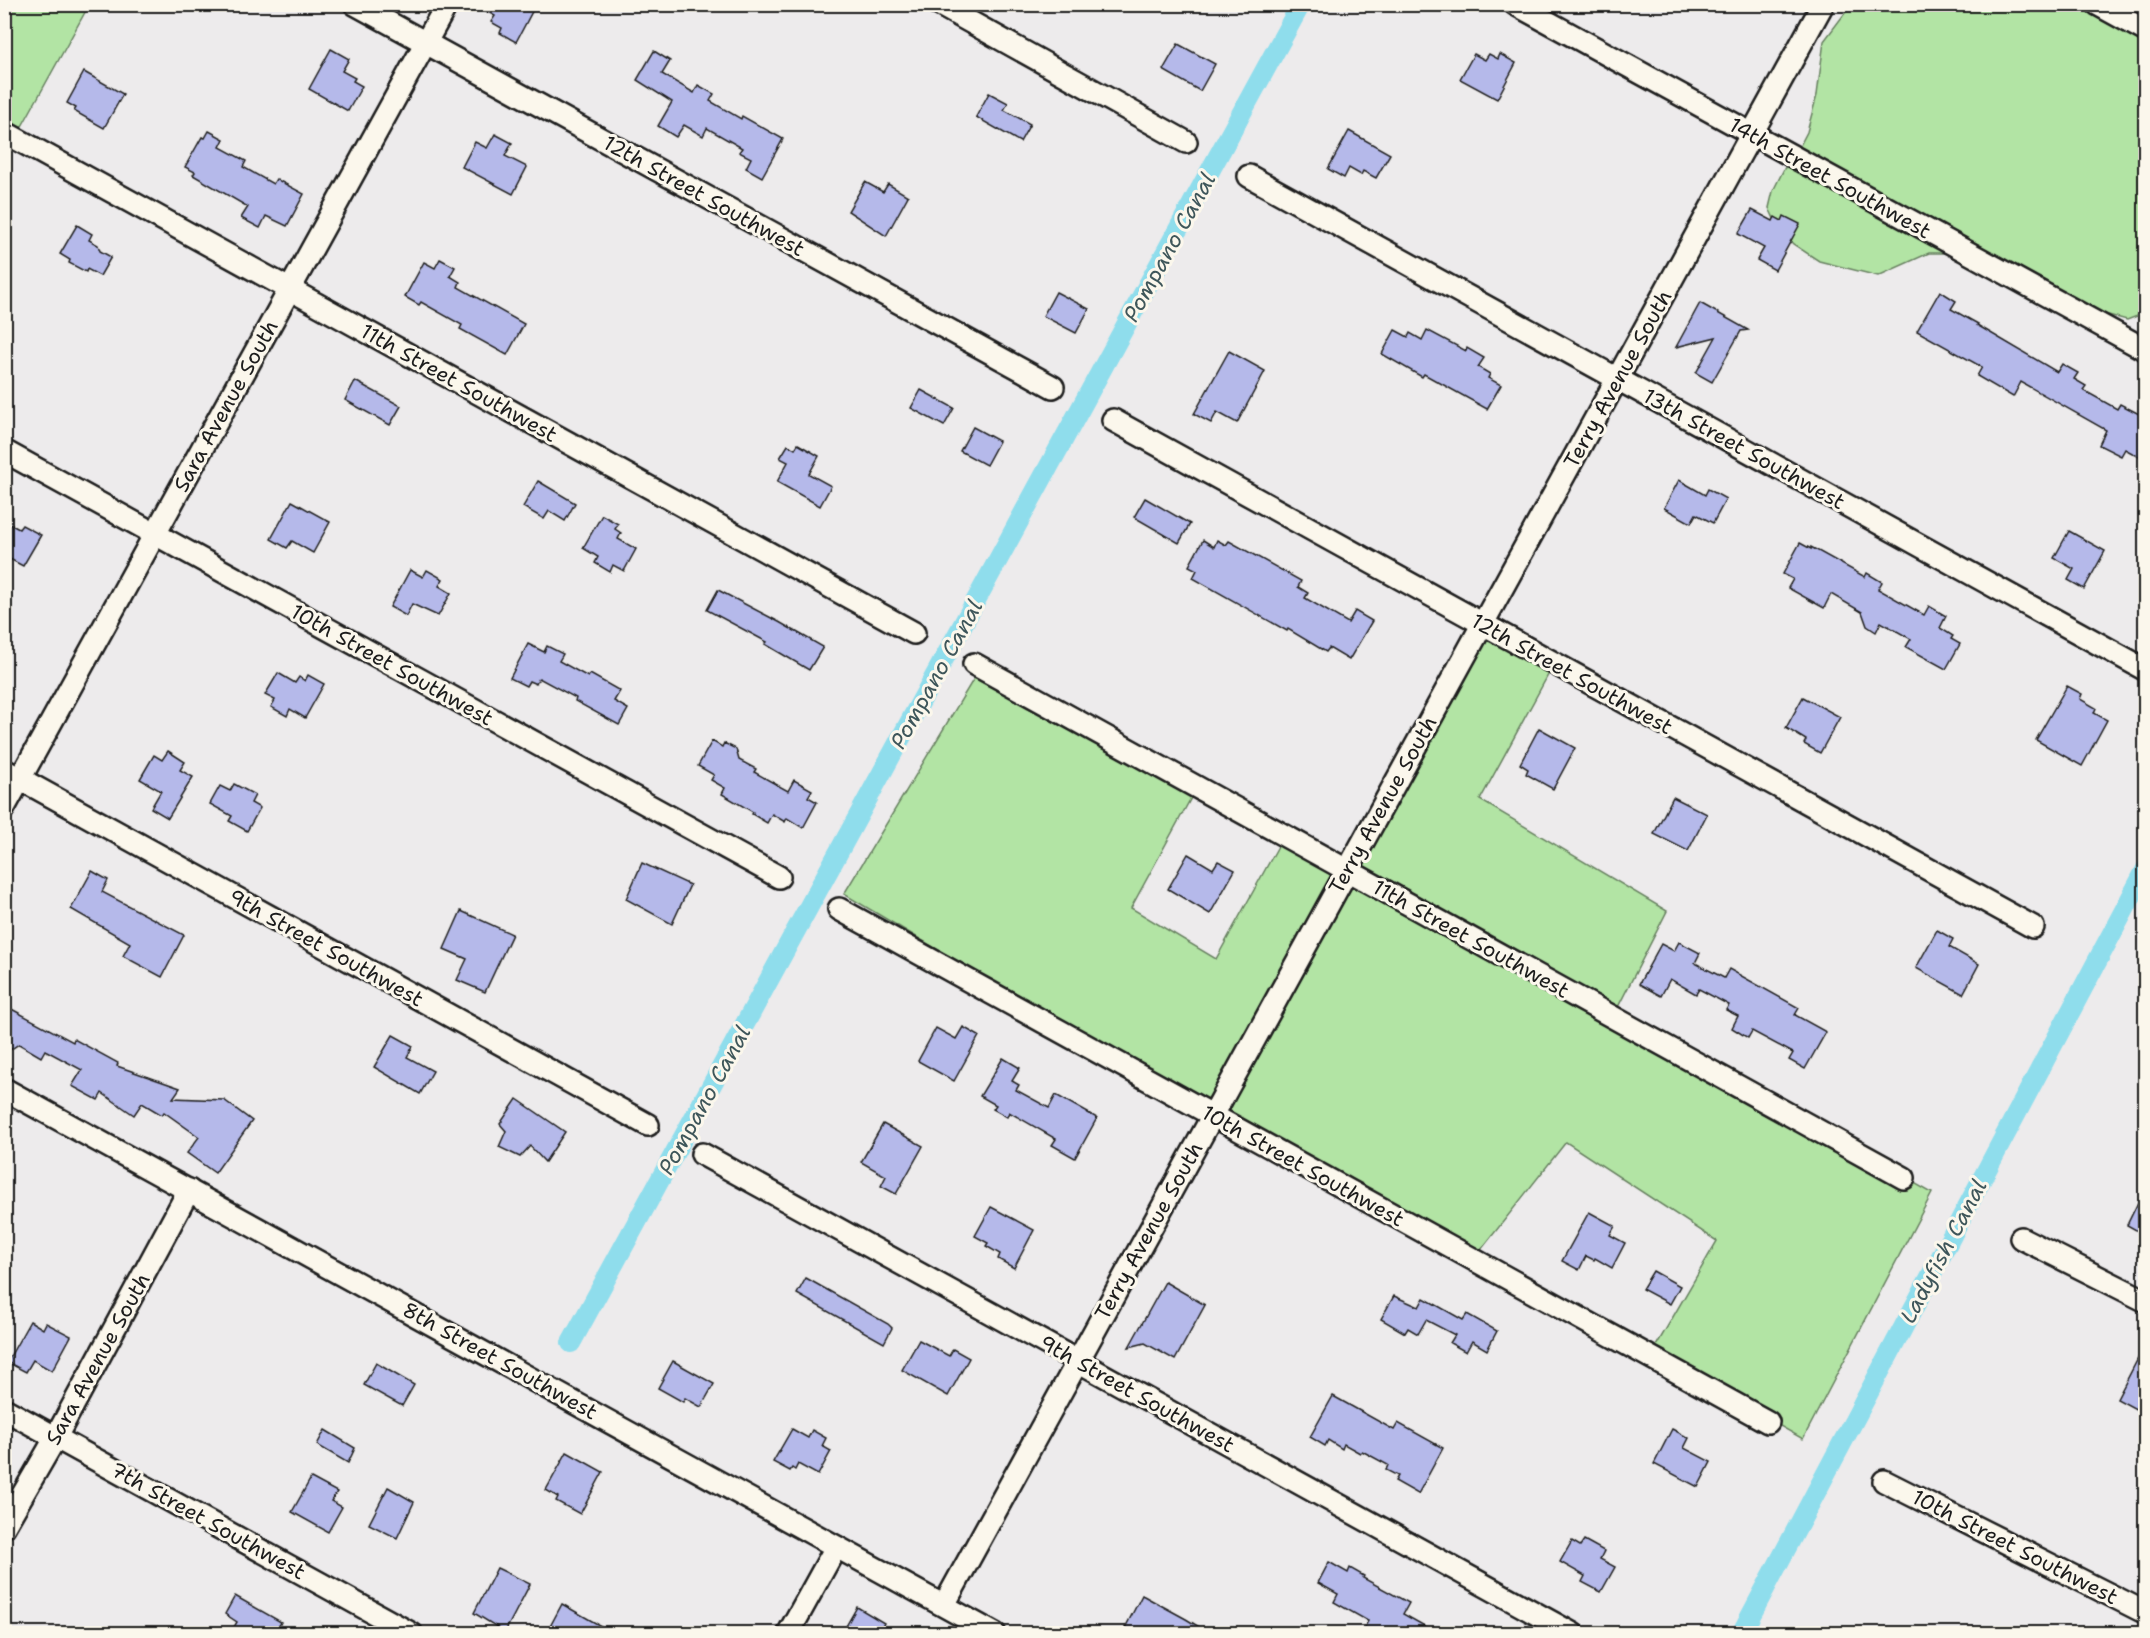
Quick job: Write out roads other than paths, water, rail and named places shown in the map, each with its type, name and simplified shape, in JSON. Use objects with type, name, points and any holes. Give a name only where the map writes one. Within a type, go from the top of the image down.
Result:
[{"type":"street","name":"12th Street Southwest","points":[[355,4],[1053,387]]},
{"type":"street","name":"Sara Avenue South","points":[[4,808],[13,774],[155,534],[447,4]]},
{"type":"street","points":[[938,4],[1186,142]]},
{"type":"street","name":"14th Street Southwest","points":[[1515,4],[2145,350]]},
{"type":"street","name":"Terry Avenue South","points":[[944,1605],[1823,4]]},
{"type":"street","points":[[2097,4],[2145,31]]},
{"type":"street","name":"11th Street Southwest","points":[[4,132],[914,633]]},
{"type":"street","name":"13th Street Southwest","points":[[1249,176],[2145,670]]},
{"type":"street","name":"12th Street Southwest","points":[[1113,420],[2033,927]]},
{"type":"street","name":"10th Street Southwest","points":[[4,451],[664,816],[779,877]]},
{"type":"street","name":"11th Street Southwest","points":[[974,664],[1904,1178]]},
{"type":"street","name":"9th Street Southwest","points":[[13,774],[648,1125]]},
{"type":"street","name":"10th Street Southwest","points":[[839,909],[1768,1422]]},
{"type":"street","name":"8th Street Southwest","points":[[4,1089],[995,1634]]},
{"type":"street","name":"9th Street Southwest","points":[[702,1154],[1573,1634]]},
{"type":"street","name":"Sara Avenue South","points":[[4,1527],[56,1437],[189,1190]]},
{"type":"street","points":[[2021,1238],[2145,1301]]},
{"type":"street","name":"7th Street Southwest","points":[[4,1409],[412,1634]]},
{"type":"street","name":"10th Street Southwest","points":[[1884,1481],[2145,1613]]},
{"type":"street","points":[[788,1634],[836,1547]]},
{"type":"waterway","name":"Pompano Canal","points":[[571,1343],[1301,4]]},
{"type":"waterway","name":"Ladyfish Canal","points":[[1741,1634],[2146,869]]}]
